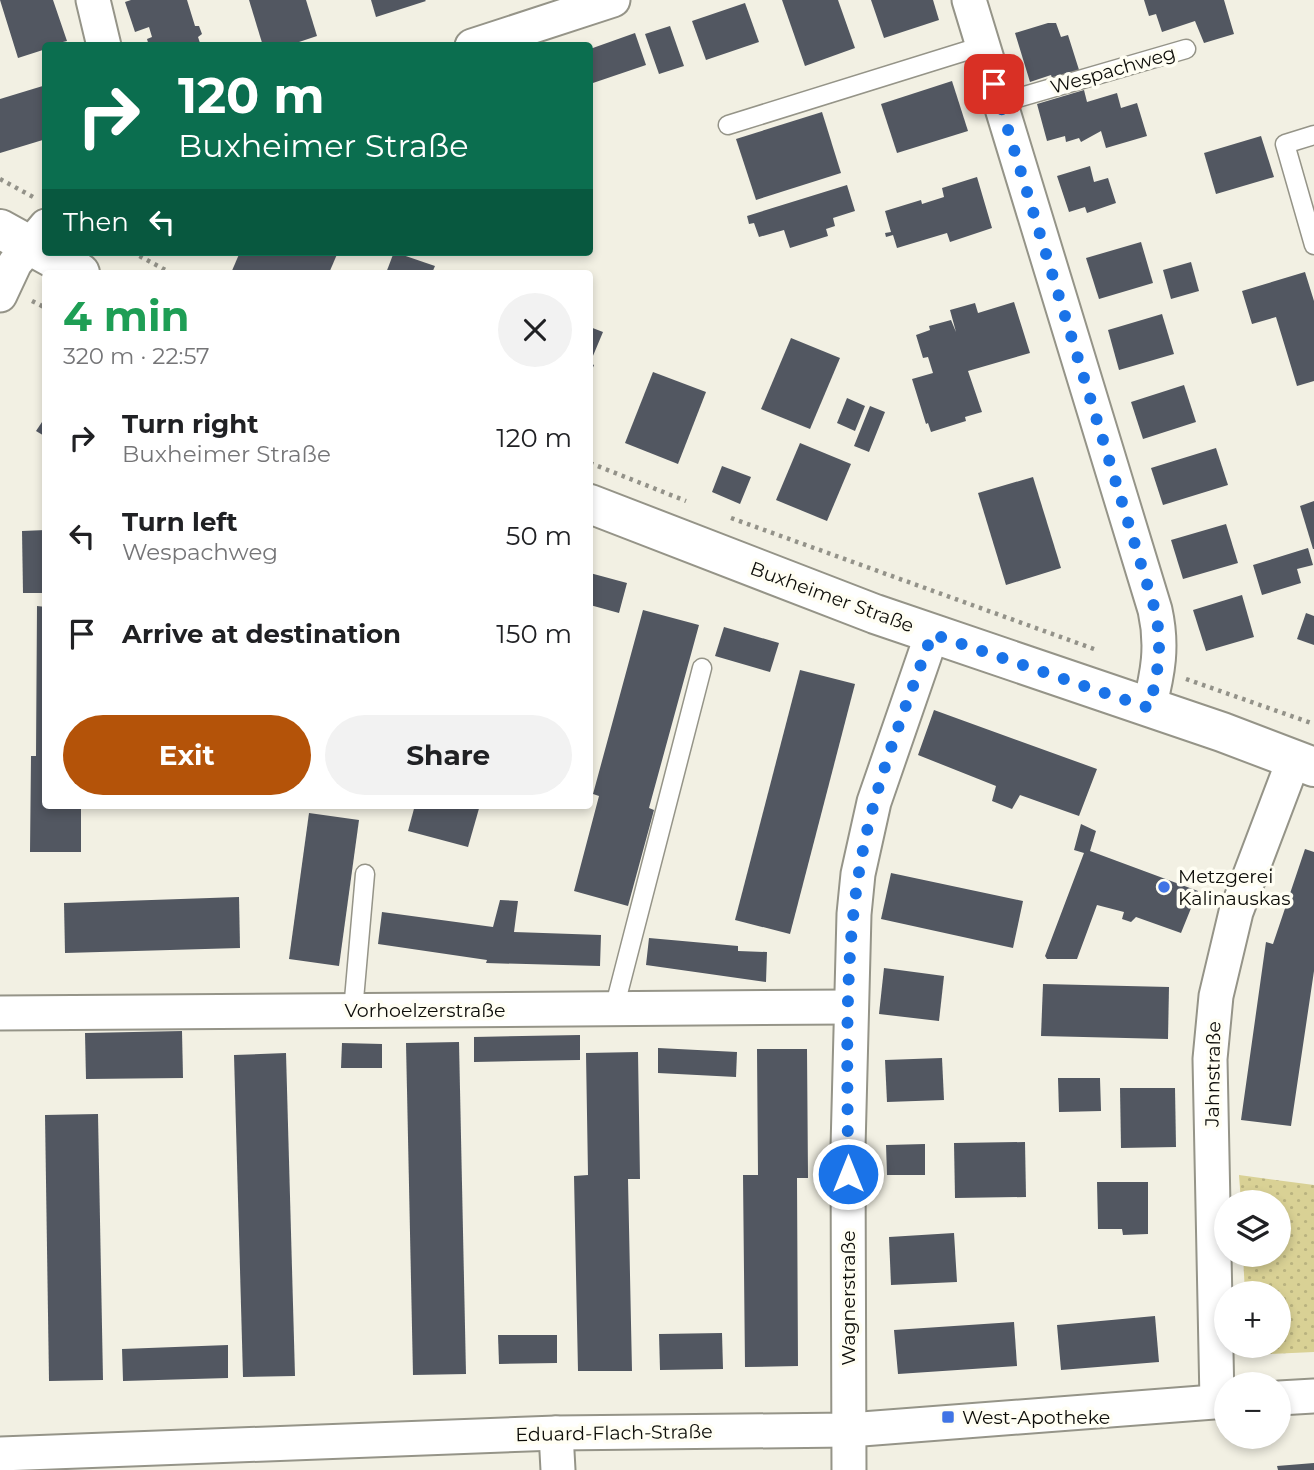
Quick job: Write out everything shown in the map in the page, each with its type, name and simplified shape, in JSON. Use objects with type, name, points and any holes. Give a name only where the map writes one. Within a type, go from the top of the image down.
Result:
[{"type":"main road","points":[[24,233],[42,246]]},
{"type":"main road","points":[[56,256],[76,270]]},
{"type":"main road","name":"Buxheimer Straße","points":[[593,505],[932,634],[1304,763]]},
{"type":"street","points":[[93,0],[103,42]]},
{"type":"street","points":[[484,42],[613,0]]},
{"type":"street","points":[[969,0],[1155,610],[1160,633],[1159,671],[1149,708]]},
{"type":"street","points":[[0,295],[24,233]]},
{"type":"street","name":"Wagnerstraße","points":[[849,1470],[850,1007],[854,914],[864,841],[886,763],[932,634]]},
{"type":"street","name":"Jahnstraße","points":[[1221,1372],[1210,1059],[1216,996],[1236,912],[1304,763]]},
{"type":"street","name":"Vorhoelzerstraße","points":[[0,1013],[850,1007]]},
{"type":"street","points":[[1291,1397],[1314,1396]]},
{"type":"street","name":"Eduard-Flach-Straße","points":[[0,1454],[271,1456],[556,1433],[849,1430],[1214,1402]]},
{"type":"street","points":[[556,1433],[558,1470]]},
{"type":"lane","points":[[728,125],[982,46]]},
{"type":"lane","name":"Wespachweg","points":[[1000,103],[1186,49]]},
{"type":"lane","points":[[1314,135],[1285,144],[1314,246]]},
{"type":"lane","points":[[614,1009],[702,668]]},
{"type":"lane","points":[[352,1011],[365,874]]},
{"type":"path","points":[[2,180],[42,202]]},
{"type":"path","points":[[139,256],[165,270]]},
{"type":"path","points":[[593,464],[693,504]]},
{"type":"path","points":[[718,514],[1096,650]]},
{"type":"path","points":[[1159,671],[1314,724]]},
{"type":"shaded area","points":[[1239,1175],[1314,1185],[1314,1352],[1291,1353],[1291,1281],[1244,1281],[1244,1267],[1291,1267],[1291,1190],[1240,1190]]},
{"type":"building","points":[[0,0],[53,0],[67,41],[42,42],[42,50],[18,58]]},
{"type":"building","points":[[187,0],[195,26],[199,26],[202,34],[198,37],[200,42],[148,42],[147,39],[152,37],[149,27],[135,32],[125,2]]},
{"type":"building","points":[[249,0],[306,0],[317,36],[299,42],[262,42]]},
{"type":"building","points":[[371,0],[425,0],[426,1],[376,17]]},
{"type":"building","points":[[782,0],[838,0],[855,48],[805,66]]},
{"type":"building","points":[[871,0],[933,0],[939,20],[884,38]]},
{"type":"building","points":[[1144,0],[1224,0],[1234,34],[1204,43],[1195,21],[1162,32],[1156,14],[1149,16]]},
{"type":"building","points":[[745,3],[759,42],[706,60],[692,21]]},
{"type":"building","points":[[1056,23],[1061,37],[1068,35],[1080,73],[1053,81],[1051,75],[1030,82],[1015,33]]},
{"type":"building","points":[[670,26],[684,66],[659,74],[645,34]]},
{"type":"building","points":[[635,33],[646,65],[593,83],[593,48]]},
{"type":"building","points":[[952,81],[968,131],[897,153],[881,104]]},
{"type":"building","points":[[42,86],[42,140],[0,153],[0,99]]},
{"type":"building","points":[[1084,90],[1087,102],[1117,93],[1121,108],[1137,103],[1147,136],[1106,148],[1101,131],[1081,142],[1079,138],[1066,142],[1065,136],[1047,141],[1037,104]]},
{"type":"building","points":[[822,112],[841,173],[756,200],[736,139]]},
{"type":"building","points":[[1261,136],[1274,177],[1216,194],[1204,153]]},
{"type":"building","points":[[1090,166],[1094,182],[1108,178],[1116,203],[1087,213],[1085,207],[1069,212],[1057,176]]},
{"type":"building","points":[[977,177],[992,228],[950,242],[947,233],[897,248],[893,235],[886,237],[885,233],[891,232],[885,211],[921,200],[922,204],[944,197],[942,188]]},
{"type":"building","points":[[847,185],[855,211],[833,218],[835,226],[826,229],[828,236],[790,248],[784,230],[759,237],[754,223],[749,224],[747,216]]},
{"type":"building","points":[[1141,242],[1153,283],[1099,299],[1086,258]]},
{"type":"building","points":[[238,256],[336,256],[330,270],[232,270]]},
{"type":"building","points":[[392,256],[406,256],[435,266],[433,270],[387,270]]},
{"type":"building","points":[[1191,262],[1199,291],[1171,299],[1163,270]]},
{"type":"building","points":[[1305,272],[1314,301],[1314,381],[1297,386],[1276,317],[1252,324],[1242,291]]},
{"type":"building","points":[[1014,302],[1030,353],[968,371],[982,412],[965,417],[966,421],[931,432],[912,379],[933,373],[928,357],[923,358],[916,335],[930,330],[929,326],[951,320],[956,332],[950,310],[975,303],[978,313]]},
{"type":"building","points":[[1162,314],[1174,354],[1119,370],[1108,330]]},
{"type":"building","points":[[593,328],[603,332],[593,356]]},
{"type":"building","points":[[791,338],[840,358],[810,429],[761,409]]},
{"type":"building","points":[[653,372],[706,392],[678,464],[625,443]]},
{"type":"building","points":[[1184,385],[1196,422],[1143,439],[1131,402]]},
{"type":"building","points":[[847,398],[865,406],[855,431],[837,423]]},
{"type":"building","points":[[870,406],[885,412],[869,452],[854,446]]},
{"type":"building","points":[[42,422],[42,435],[36,431]]},
{"type":"building","points":[[800,443],[851,464],[827,521],[776,500]]},
{"type":"building","points":[[1216,448],[1228,485],[1163,505],[1151,468]]},
{"type":"building","points":[[722,466],[751,477],[740,504],[712,492]]},
{"type":"building","points":[[1033,477],[1061,568],[1006,585],[978,493]]},
{"type":"building","points":[[1314,501],[1314,549],[1313,549],[1300,506]]},
{"type":"building","points":[[1226,524],[1238,563],[1183,579],[1171,540]]},
{"type":"building","points":[[42,530],[42,593],[23,593],[22,531]]},
{"type":"building","points":[[1308,548],[1313,565],[1297,569],[1301,583],[1262,595],[1253,565]]},
{"type":"building","points":[[593,574],[627,583],[619,613],[593,606]]},
{"type":"building","points":[[1242,595],[1254,637],[1206,651],[1193,610]]},
{"type":"building","points":[[37,606],[42,607],[42,809],[81,809],[81,852],[30,852],[31,756],[36,756]]},
{"type":"building","points":[[643,610],[699,625],[649,808],[654,810],[628,906],[574,891],[599,796],[593,794]]},
{"type":"building","points":[[1306,613],[1314,616],[1314,645],[1297,639]]},
{"type":"building","points":[[724,627],[779,643],[770,672],[715,656]]},
{"type":"building","points":[[800,670],[855,684],[790,934],[735,920]]},
{"type":"building","points":[[934,710],[1097,769],[1079,816],[1020,795],[1012,809],[992,801],[996,786],[918,755]]},
{"type":"building","points":[[414,809],[479,809],[468,847],[408,831]]},
{"type":"building","points":[[309,813],[359,820],[339,966],[289,959]]},
{"type":"building","points":[[1081,824],[1096,831],[1090,851],[1198,891],[1181,933],[1136,917],[1131,922],[1122,919],[1124,912],[1097,905],[1077,959],[1047,959],[1045,956],[1084,853],[1074,850]]},
{"type":"building","points":[[1305,849],[1314,852],[1314,971],[1291,1126],[1241,1120],[1266,942],[1273,944]]},
{"type":"building","points":[[891,873],[1023,901],[1013,948],[881,919]]},
{"type":"building","points":[[239,897],[240,948],[65,953],[64,903]]},
{"type":"building","points":[[500,900],[518,901],[514,932],[601,935],[600,966],[486,963],[487,960],[378,944],[382,912],[493,927]]},
{"type":"building","points":[[649,938],[738,946],[738,951],[767,952],[766,982],[646,965]]},
{"type":"building","points":[[884,968],[944,976],[939,1021],[879,1014]]},
{"type":"building","points":[[1043,984],[1169,987],[1168,1039],[1041,1036]]},
{"type":"building","points":[[182,1031],[183,1078],[86,1079],[85,1033]]},
{"type":"building","points":[[580,1035],[580,1060],[474,1062],[474,1037]]},
{"type":"building","points":[[459,1042],[466,1374],[413,1375],[406,1043]]},
{"type":"building","points":[[342,1043],[382,1044],[382,1068],[341,1068]]},
{"type":"building","points":[[658,1048],[737,1052],[736,1077],[658,1073]]},
{"type":"building","points":[[757,1049],[807,1049],[808,1178],[797,1178],[798,1366],[745,1367],[743,1175],[758,1175]]},
{"type":"building","points":[[638,1052],[640,1179],[628,1179],[632,1371],[578,1371],[574,1176],[588,1175],[586,1053]]},
{"type":"building","points":[[286,1053],[295,1376],[243,1377],[234,1055]]},
{"type":"building","points":[[942,1058],[944,1100],[887,1102],[885,1060]]},
{"type":"building","points":[[1058,1078],[1100,1078],[1101,1111],[1059,1112]]},
{"type":"building","points":[[1120,1088],[1175,1088],[1176,1147],[1121,1148]]},
{"type":"building","points":[[98,1114],[103,1380],[49,1381],[45,1115]]},
{"type":"building","points":[[1025,1142],[1026,1197],[955,1198],[954,1143]]},
{"type":"building","points":[[925,1144],[925,1175],[887,1175],[886,1145]]},
{"type":"building","points":[[1097,1182],[1148,1182],[1148,1234],[1123,1235],[1122,1229],[1098,1229]]},
{"type":"building","points":[[954,1233],[957,1282],[891,1285],[889,1237]]},
{"type":"building","points":[[1155,1316],[1159,1362],[1061,1370],[1057,1325]]},
{"type":"building","points":[[1014,1322],[1017,1366],[898,1374],[894,1330]]},
{"type":"building","points":[[722,1333],[723,1369],[660,1370],[659,1334]]},
{"type":"building","points":[[498,1335],[557,1335],[557,1363],[499,1364]]},
{"type":"building","points":[[228,1345],[228,1378],[123,1381],[122,1349]]},
{"type":"building","points":[[1314,1463],[1314,1470],[1278,1470],[1277,1466]]},
{"type":"place","name":"Metzgerei Kalinauskas","points":[[1164,887]]},
{"type":"place","name":"West-Apotheke","points":[[948,1417]]},
{"type":"route","points":[[848,1174],[850,1007],[858,874],[864,841],[886,763],[932,634],[1149,708],[1161,663],[1160,633],[1155,610],[994,84]]}]
